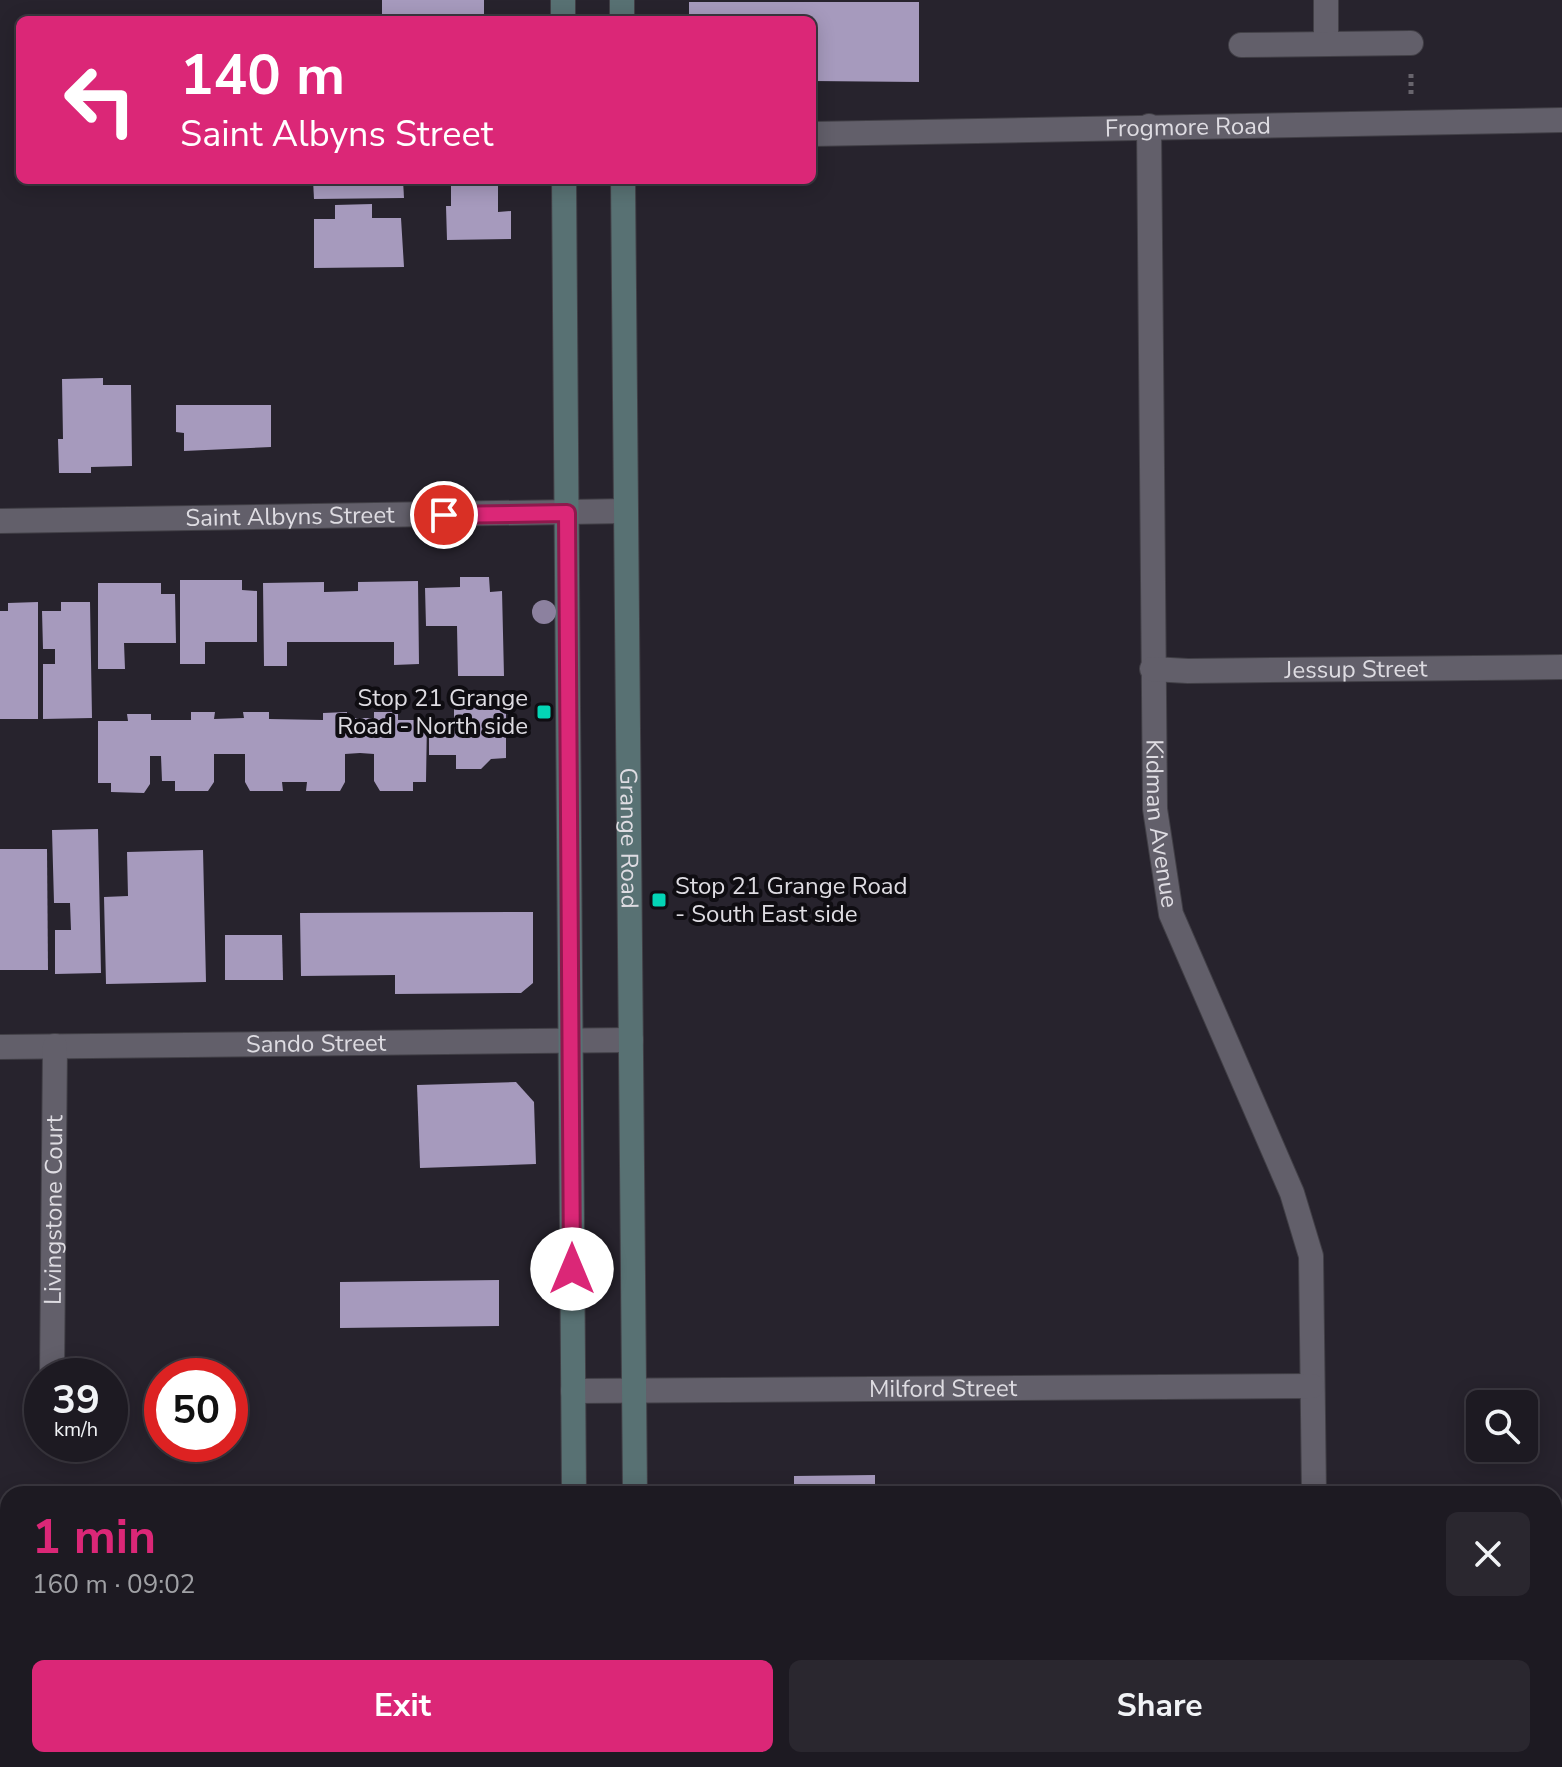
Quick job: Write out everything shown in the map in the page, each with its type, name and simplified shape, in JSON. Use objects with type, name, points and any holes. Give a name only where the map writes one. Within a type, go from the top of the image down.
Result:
[{"type":"main road","points":[[564,184],[574,1486]]},
{"type":"main road","name":"Grange Road","points":[[623,184],[635,1486]]},
{"type":"street","points":[[1326,0],[1326,44]]},
{"type":"street","points":[[1241,45],[1411,43]]},
{"type":"street","name":"Frogmore Road","points":[[816,134],[1562,120]]},
{"type":"street","name":"Kidman Avenue","points":[[1149,126],[1155,809],[1171,914],[1292,1193],[1311,1256],[1314,1486]]},
{"type":"street","name":"Saint Albyns Street","points":[[0,521],[626,511]]},
{"type":"street","name":"Jessup Street","points":[[1152,669],[1562,667]]},
{"type":"street","name":"Sando Street","points":[[0,1047],[631,1040]]},
{"type":"street","name":"Livingstone Court","points":[[52,1358],[55,1046]]},
{"type":"street","name":"Milford Street","points":[[573,1391],[1312,1386]]},
{"type":"path","points":[[1410,122],[1411,43]]},
{"type":"building","points":[[382,0],[484,0],[484,16],[382,16]]},
{"type":"building","points":[[689,2],[919,2],[919,82],[816,81],[816,16],[689,16]]},
{"type":"building","points":[[313,184],[403,184],[404,198],[314,199]]},
{"type":"building","points":[[451,184],[498,184],[498,212],[511,211],[511,239],[447,240],[446,206],[451,206]]},
{"type":"building","points":[[372,204],[372,218],[401,218],[404,267],[314,268],[314,219],[335,219],[335,205]]},
{"type":"building","points":[[103,378],[103,385],[131,385],[132,466],[91,467],[91,473],[59,473],[58,439],[63,439],[62,379]]},
{"type":"building","points":[[176,405],[271,405],[271,447],[184,451],[184,433],[176,432]]},
{"type":"building","points":[[460,577],[489,577],[490,592],[502,591],[504,676],[458,676],[457,626],[426,626],[425,588],[460,587]]},
{"type":"building","points":[[180,580],[242,580],[242,590],[257,591],[257,642],[205,642],[205,664],[180,664]]},
{"type":"building","points":[[418,581],[419,664],[394,665],[394,642],[287,642],[287,666],[264,666],[263,583],[324,582],[324,592],[358,591],[358,582]]},
{"type":"building","points":[[98,583],[161,583],[161,594],[175,594],[176,643],[124,643],[125,669],[98,669]]},
{"type":"building","points":[[38,602],[38,719],[0,719],[0,611],[8,611],[8,603]]},
{"type":"building","points":[[61,602],[90,602],[92,718],[43,719],[43,664],[55,664],[55,649],[43,649],[42,611],[61,611]]},
{"type":"building","points":[[454,692],[479,692],[479,701],[506,701],[506,758],[491,759],[481,769],[456,769],[456,755],[429,755],[429,719],[454,719]]},
{"type":"building","points":[[191,712],[215,712],[214,719],[244,718],[243,712],[269,712],[269,719],[323,720],[323,713],[347,712],[347,718],[374,718],[374,712],[398,712],[398,720],[427,720],[426,782],[413,782],[413,791],[380,791],[374,781],[374,754],[360,753],[345,754],[345,782],[340,791],[306,791],[307,782],[282,782],[283,791],[250,791],[245,782],[245,754],[214,754],[214,782],[208,791],[175,791],[175,781],[162,781],[161,756],[150,756],[150,784],[144,793],[111,792],[111,783],[98,783],[98,721],[128,721],[127,714],[151,714],[151,720],[191,720]]},
{"type":"building","points":[[98,829],[101,973],[55,974],[55,930],[71,930],[70,903],[54,903],[52,830]]},
{"type":"building","points":[[0,849],[47,849],[48,970],[0,970]]},
{"type":"building","points":[[203,850],[206,982],[106,984],[104,897],[128,896],[127,852]]},
{"type":"building","points":[[533,912],[533,983],[521,993],[395,994],[395,975],[301,976],[300,913]]},
{"type":"building","points":[[225,935],[282,935],[283,980],[225,980]]},
{"type":"building","points":[[516,1082],[534,1102],[536,1164],[420,1168],[417,1085]]},
{"type":"building","points":[[499,1280],[499,1326],[340,1328],[340,1282]]},
{"type":"building","points":[[875,1475],[875,1486],[794,1486],[794,1476]]},
{"type":"place","name":"Stop 21 Grange Road - North side","points":[[544,712]]},
{"type":"place","name":"Stop 21 Grange Road - South East side","points":[[659,900]]},
{"type":"route","points":[[444,515],[567,513],[572,1269]]}]
